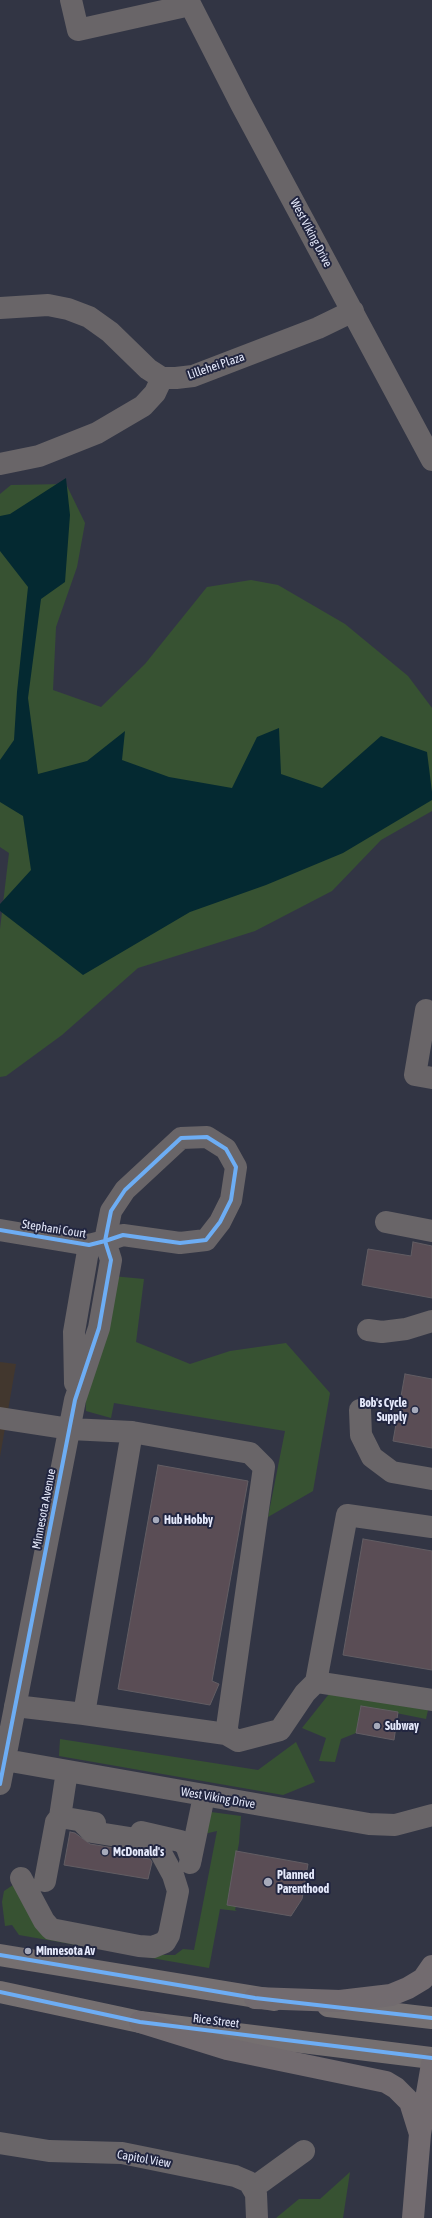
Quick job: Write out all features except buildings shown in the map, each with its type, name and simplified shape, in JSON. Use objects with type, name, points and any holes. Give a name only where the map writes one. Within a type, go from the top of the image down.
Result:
[{"type":"highway","points":[[255,1998],[340,2001],[391,1995],[408,1988],[423,1979],[432,1966]]},
{"type":"highway","points":[[140,2022],[227,2049],[386,2082],[396,2088],[410,2102],[420,2134]]},
{"type":"highway","points":[[413,2218],[420,2134],[432,2064]]},
{"type":"main road","points":[[0,1955],[255,1998],[432,2018]]},
{"type":"main road","name":"Rice Street","points":[[0,1992],[140,2022],[432,2058]]},
{"type":"street","points":[[71,0],[78,30],[189,3]]},
{"type":"street","name":"West Viking Drive","points":[[189,3],[432,460]]},
{"type":"street","points":[[0,308],[48,305],[68,309],[88,318],[110,332],[148,369],[162,378],[154,393],[143,406],[97,433],[40,456],[0,464]]},
{"type":"street","name":"Lillehei Plaza","points":[[162,378],[193,376],[318,328],[352,311]]},
{"type":"street","points":[[426,1010],[415,1075],[432,1078]]},
{"type":"street","points":[[207,1137],[226,1149],[236,1167],[231,1200],[220,1222],[206,1240],[180,1243],[124,1235],[97,1243],[111,1212],[125,1190],[181,1138],[207,1137]]},
{"type":"street","points":[[386,1222],[432,1231]]},
{"type":"street","name":"Stephani Court","points":[[0,1230],[97,1243]]},
{"type":"street","name":"Minnesota Avenue","points":[[0,1784],[2,1760],[15,1706],[75,1400],[99,1328],[111,1260],[97,1243]]},
{"type":"street","points":[[368,1330],[382,1332],[406,1329],[432,1321]]},
{"type":"street","points":[[360,1410],[361,1435],[372,1457],[392,1472],[432,1479]]},
{"type":"street","points":[[0,1418],[70,1429],[132,1432],[250,1453],[264,1467],[226,1734]]},
{"type":"street","points":[[84,1714],[132,1432]]},
{"type":"street","points":[[15,1706],[226,1734],[238,1741],[280,1730],[305,1693],[316,1682],[347,1515],[432,1527]]},
{"type":"street","points":[[316,1682],[432,1700]]},
{"type":"street","name":"West Viking Drive","points":[[2,1760],[369,1824],[395,1825],[432,1815]]},
{"type":"street","points":[[45,1881],[56,1822],[60,1817],[67,1771]]},
{"type":"street","points":[[164,1840],[183,1834],[187,1828],[198,1795]]},
{"type":"street","points":[[181,1919],[191,1859],[198,1795]]},
{"type":"street","points":[[60,1817],[186,1845],[191,1859]]},
{"type":"street","points":[[21,1878],[44,1921],[51,1929],[153,1947],[165,1942],[170,1935],[178,1891],[164,1840]]},
{"type":"street","name":"Capitol View","points":[[0,2144],[49,2151],[122,2153],[235,2176],[249,2182],[253,2188]]},
{"type":"street","points":[[257,2218],[256,2194],[253,2188],[304,2152]]},
{"type":"shaded area","points":[[66,478],[70,515],[65,582],[41,599],[28,698],[38,774],[87,761],[125,731],[122,760],[169,777],[232,788],[257,737],[279,728],[281,774],[322,788],[381,736],[427,752],[432,792],[432,800],[343,853],[266,885],[190,912],[83,975],[0,911],[0,904],[31,870],[23,816],[0,802],[0,760],[14,740],[17,692],[28,587],[0,551],[0,516],[10,514]]},
{"type":"shaded area","points":[[0,1362],[16,1364],[0,1457]]},
{"type":"green space","points":[[66,484],[85,523],[77,567],[56,627],[53,690],[101,707],[145,664],[207,587],[251,580],[278,585],[345,624],[408,676],[432,708],[432,811],[381,840],[332,891],[255,931],[138,968],[62,1035],[6,1076],[0,1077],[0,929],[9,853],[0,847],[0,494],[11,485]]},
{"type":"green space","points":[[112,1276],[144,1279],[136,1342],[190,1364],[230,1351],[286,1343],[330,1393],[313,1491],[268,1517],[285,1431],[114,1403],[111,1418],[86,1411],[85,1388]]},
{"type":"green space","points":[[329,1694],[428,1710],[426,1719],[361,1706],[356,1733],[341,1739],[335,1762],[319,1761],[326,1738],[302,1728]]},
{"type":"green space","points":[[60,1739],[258,1770],[296,1742],[315,1782],[283,1795],[59,1756]]},
{"type":"green space","points":[[211,1812],[241,1816],[239,1843],[227,1904],[236,1906],[235,1910],[237,1911],[220,1909],[209,1968],[19,1935],[12,1925],[5,1926],[2,1902],[4,1891],[13,1885],[40,1927],[161,1955],[175,1955],[183,1949],[194,1950],[217,1831],[204,1834]]},
{"type":"green space","points":[[350,2172],[343,2218],[276,2218],[299,2199],[320,2199]]},
{"type":"cycle path","points":[[0,1230],[89,1245],[105,1241],[123,1235],[180,1243],[206,1240],[220,1222],[231,1200],[236,1167],[226,1149],[207,1137],[181,1138],[125,1190],[111,1211],[105,1241],[111,1260],[99,1328],[75,1400],[0,1784]]},
{"type":"cycle path","points":[[0,1955],[255,1998],[432,2018]]},
{"type":"cycle path","points":[[0,1992],[140,2022],[432,2058]]},
{"type":"place","name":"Bob's Cycle Supply","points":[[415,1410]]},
{"type":"place","name":"Hub Hobby","points":[[156,1520]]},
{"type":"place","name":"Subway","points":[[377,1726]]},
{"type":"place","name":"McDonald's","points":[[105,1852]]},
{"type":"place","name":"Planned Parenthood","points":[[268,1882]]},
{"type":"place","name":"Minnesota Av","points":[[28,1951]]}]
